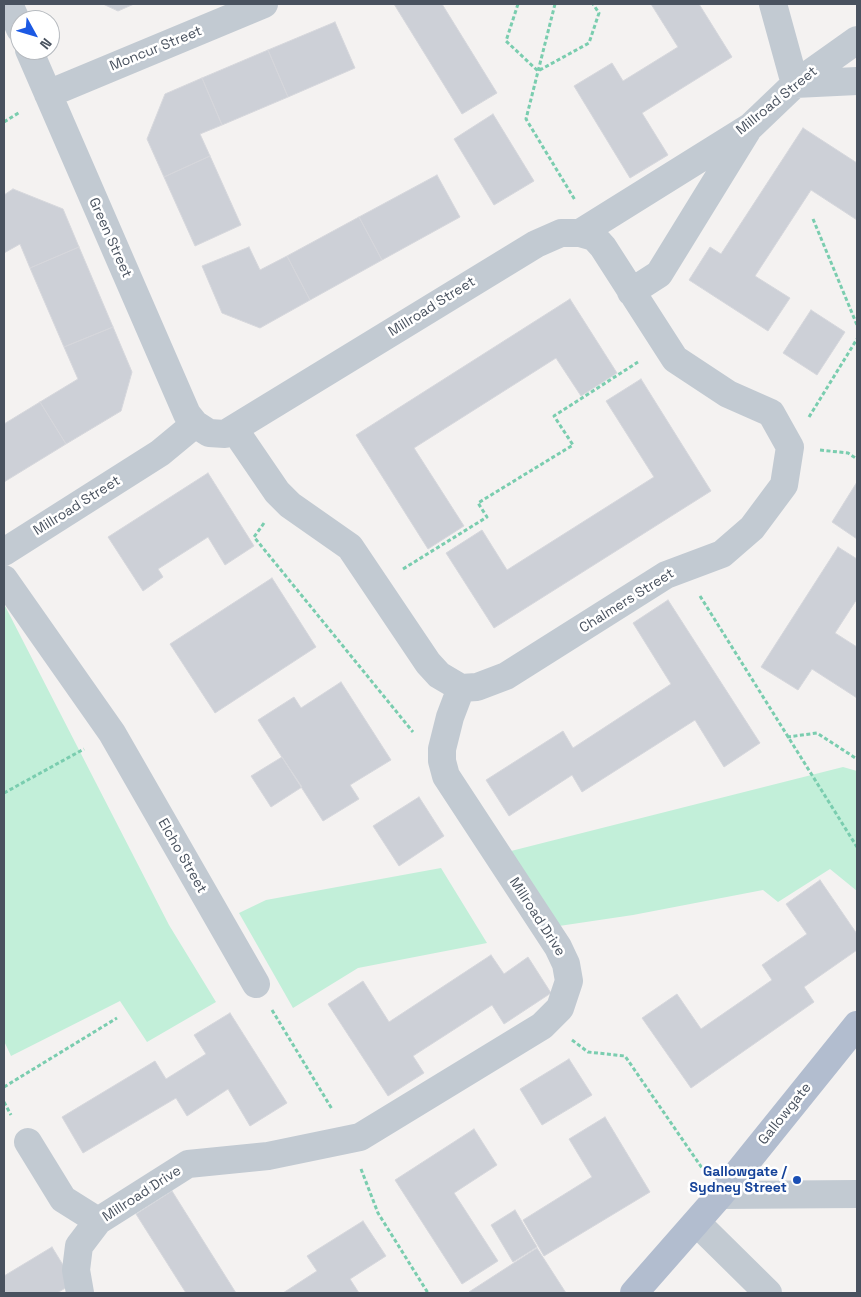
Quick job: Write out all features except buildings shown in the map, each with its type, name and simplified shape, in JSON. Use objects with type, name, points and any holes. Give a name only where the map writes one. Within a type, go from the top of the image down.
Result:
[{"type":"main road","name":"Gallowgate","points":[[634,1293],[697,1223],[857,1025]]},
{"type":"street","name":"Moncur Street","points":[[48,94],[264,4]]},
{"type":"street","points":[[773,4],[795,84],[857,79]]},
{"type":"street","name":"Millroad Street","points":[[4,552],[160,453],[195,424],[217,435],[234,429],[536,244],[553,235],[586,229],[750,126],[795,84],[857,40]]},
{"type":"street","name":"Green Street","points":[[33,60],[187,414],[195,424]]},
{"type":"street","points":[[631,292],[659,274],[750,126]]},
{"type":"street","points":[[586,229],[599,242],[664,346],[675,359],[728,394],[771,413],[790,447]]},
{"type":"street","points":[[234,429],[264,476],[282,499],[350,547],[428,663],[439,674],[461,688]]},
{"type":"street","name":"Chalmers Street","points":[[461,688],[477,687],[506,676],[666,575],[722,554],[752,528],[784,485],[790,447]]},
{"type":"street","name":"Elcho Street","points":[[4,579],[112,733],[256,984]]},
{"type":"street","name":"Millroad Drive","points":[[80,1293],[76,1270],[79,1246],[98,1221],[188,1164],[268,1156],[360,1137],[542,1026],[555,1015],[565,999],[570,981],[563,956],[450,784],[442,761],[444,739],[461,688]]},
{"type":"street","points":[[28,1142],[63,1199],[98,1221]]},
{"type":"street","points":[[720,1195],[857,1194]]},
{"type":"street","points":[[697,1223],[768,1293]]},
{"type":"path","points":[[518,4],[506,42],[538,71]]},
{"type":"path","points":[[555,4],[526,119],[586,229]]},
{"type":"path","points":[[538,71],[588,43],[599,13],[593,4]]},
{"type":"path","points":[[813,219],[857,325]]},
{"type":"path","points":[[857,339],[790,447],[848,453],[857,459]]},
{"type":"path","points":[[376,585],[487,517],[478,503],[573,445],[554,416],[664,346]]},
{"type":"path","points":[[282,499],[254,537],[413,731],[442,761]]},
{"type":"path","points":[[683,568],[857,847]]},
{"type":"path","points":[[4,793],[112,733]]},
{"type":"path","points":[[787,737],[817,733],[857,759]]},
{"type":"path","points":[[256,984],[350,1140],[378,1213],[428,1293]]},
{"type":"path","points":[[555,1015],[574,1043],[588,1052],[620,1055],[629,1060],[720,1195]]},
{"type":"path","points":[[4,1087],[117,1018]]},
{"type":"green space","points":[[4,604],[169,925],[216,1002],[147,1042],[120,1001],[11,1056],[4,1041]]},
{"type":"green space","points":[[843,767],[857,771],[857,891],[830,869],[778,902],[763,890],[633,915],[559,926],[511,851]]},
{"type":"green space","points":[[441,868],[487,943],[358,968],[293,1008],[239,913],[266,900]]},
{"type":"place","name":"Gallowgate / Sydney Street","points":[[797,1180]]}]
